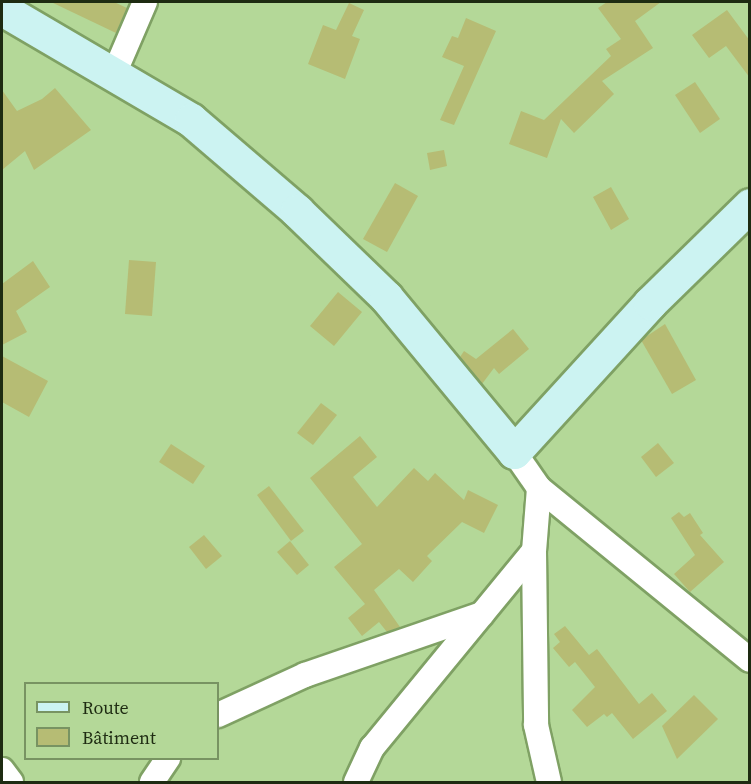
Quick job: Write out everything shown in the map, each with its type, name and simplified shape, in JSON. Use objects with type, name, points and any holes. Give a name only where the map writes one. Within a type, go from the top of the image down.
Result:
[{"type":"street","points":[[114,74],[145,2]]},
{"type":"street","points":[[2,9],[191,120],[305,219],[386,297],[514,452],[540,488],[750,660]]},
{"type":"street","points":[[514,452],[650,303],[750,205]]},
{"type":"street","points":[[540,488],[534,551],[536,725],[549,783]]},
{"type":"street","points":[[356,783],[372,747],[534,551]]},
{"type":"street","points":[[219,715],[305,675],[482,614]]},
{"type":"street","points":[[152,783],[167,760]]},
{"type":"street","points":[[2,770],[11,783]]},
{"type":"building","points":[[51,2],[114,2],[127,8],[116,33]]},
{"type":"building","points":[[607,2],[661,2],[635,21],[653,48],[602,81],[614,94],[574,133],[561,119],[547,158],[509,144],[521,111],[544,120],[611,56],[606,49],[621,39],[598,8]]},
{"type":"building","points":[[349,3],[364,10],[352,36],[360,39],[345,79],[308,64],[323,25],[336,30]]},
{"type":"building","points":[[727,10],[750,41],[750,78],[726,46],[709,58],[692,35]]},
{"type":"building","points":[[466,18],[496,31],[454,125],[440,120],[464,66],[442,57],[452,36],[458,38]]},
{"type":"building","points":[[695,82],[720,119],[700,133],[675,95]]},
{"type":"building","points":[[55,88],[91,130],[34,170],[25,151],[2,170],[2,90],[17,111],[42,99]]},
{"type":"building","points":[[444,150],[447,166],[430,170],[427,153]]},
{"type":"building","points":[[395,183],[418,196],[387,252],[363,239]]},
{"type":"building","points":[[611,187],[629,219],[611,230],[593,197]]},
{"type":"building","points":[[129,260],[156,262],[152,316],[125,314]]},
{"type":"building","points":[[33,261],[50,287],[16,311],[27,332],[2,345],[2,284]]},
{"type":"building","points":[[338,292],[362,312],[334,346],[310,326]]},
{"type":"building","points":[[665,324],[696,380],[672,394],[641,340]]},
{"type":"building","points":[[513,329],[529,349],[499,374],[494,368],[482,384],[460,357],[464,351],[476,359]]},
{"type":"building","points":[[2,356],[48,381],[29,417],[2,402]]},
{"type":"building","points":[[321,403],[337,415],[313,445],[297,433]]},
{"type":"building","points":[[360,436],[377,457],[353,477],[377,507],[414,468],[428,481],[435,473],[464,500],[468,490],[498,505],[484,533],[462,522],[427,556],[432,561],[413,582],[399,569],[374,590],[400,627],[387,632],[379,622],[362,636],[348,618],[365,604],[334,567],[362,544],[310,478]]},
{"type":"building","points":[[658,443],[674,463],[656,477],[641,457]]},
{"type":"building","points":[[171,444],[205,466],[193,484],[159,462]]},
{"type":"building","points":[[269,486],[304,531],[291,541],[257,495]]},
{"type":"building","points":[[679,512],[684,517],[690,513],[703,533],[700,535],[724,562],[690,592],[674,574],[695,555],[671,518]]},
{"type":"building","points":[[204,535],[222,556],[206,569],[189,547]]},
{"type":"building","points":[[290,541],[309,565],[297,575],[277,552]]},
{"type":"building","points":[[565,626],[589,655],[597,649],[639,704],[652,693],[667,711],[633,739],[612,713],[607,717],[604,714],[587,727],[572,710],[595,687],[575,662],[569,667],[553,648],[560,642],[554,634]]},
{"type":"building","points":[[694,695],[718,719],[677,759],[662,726]]}]
